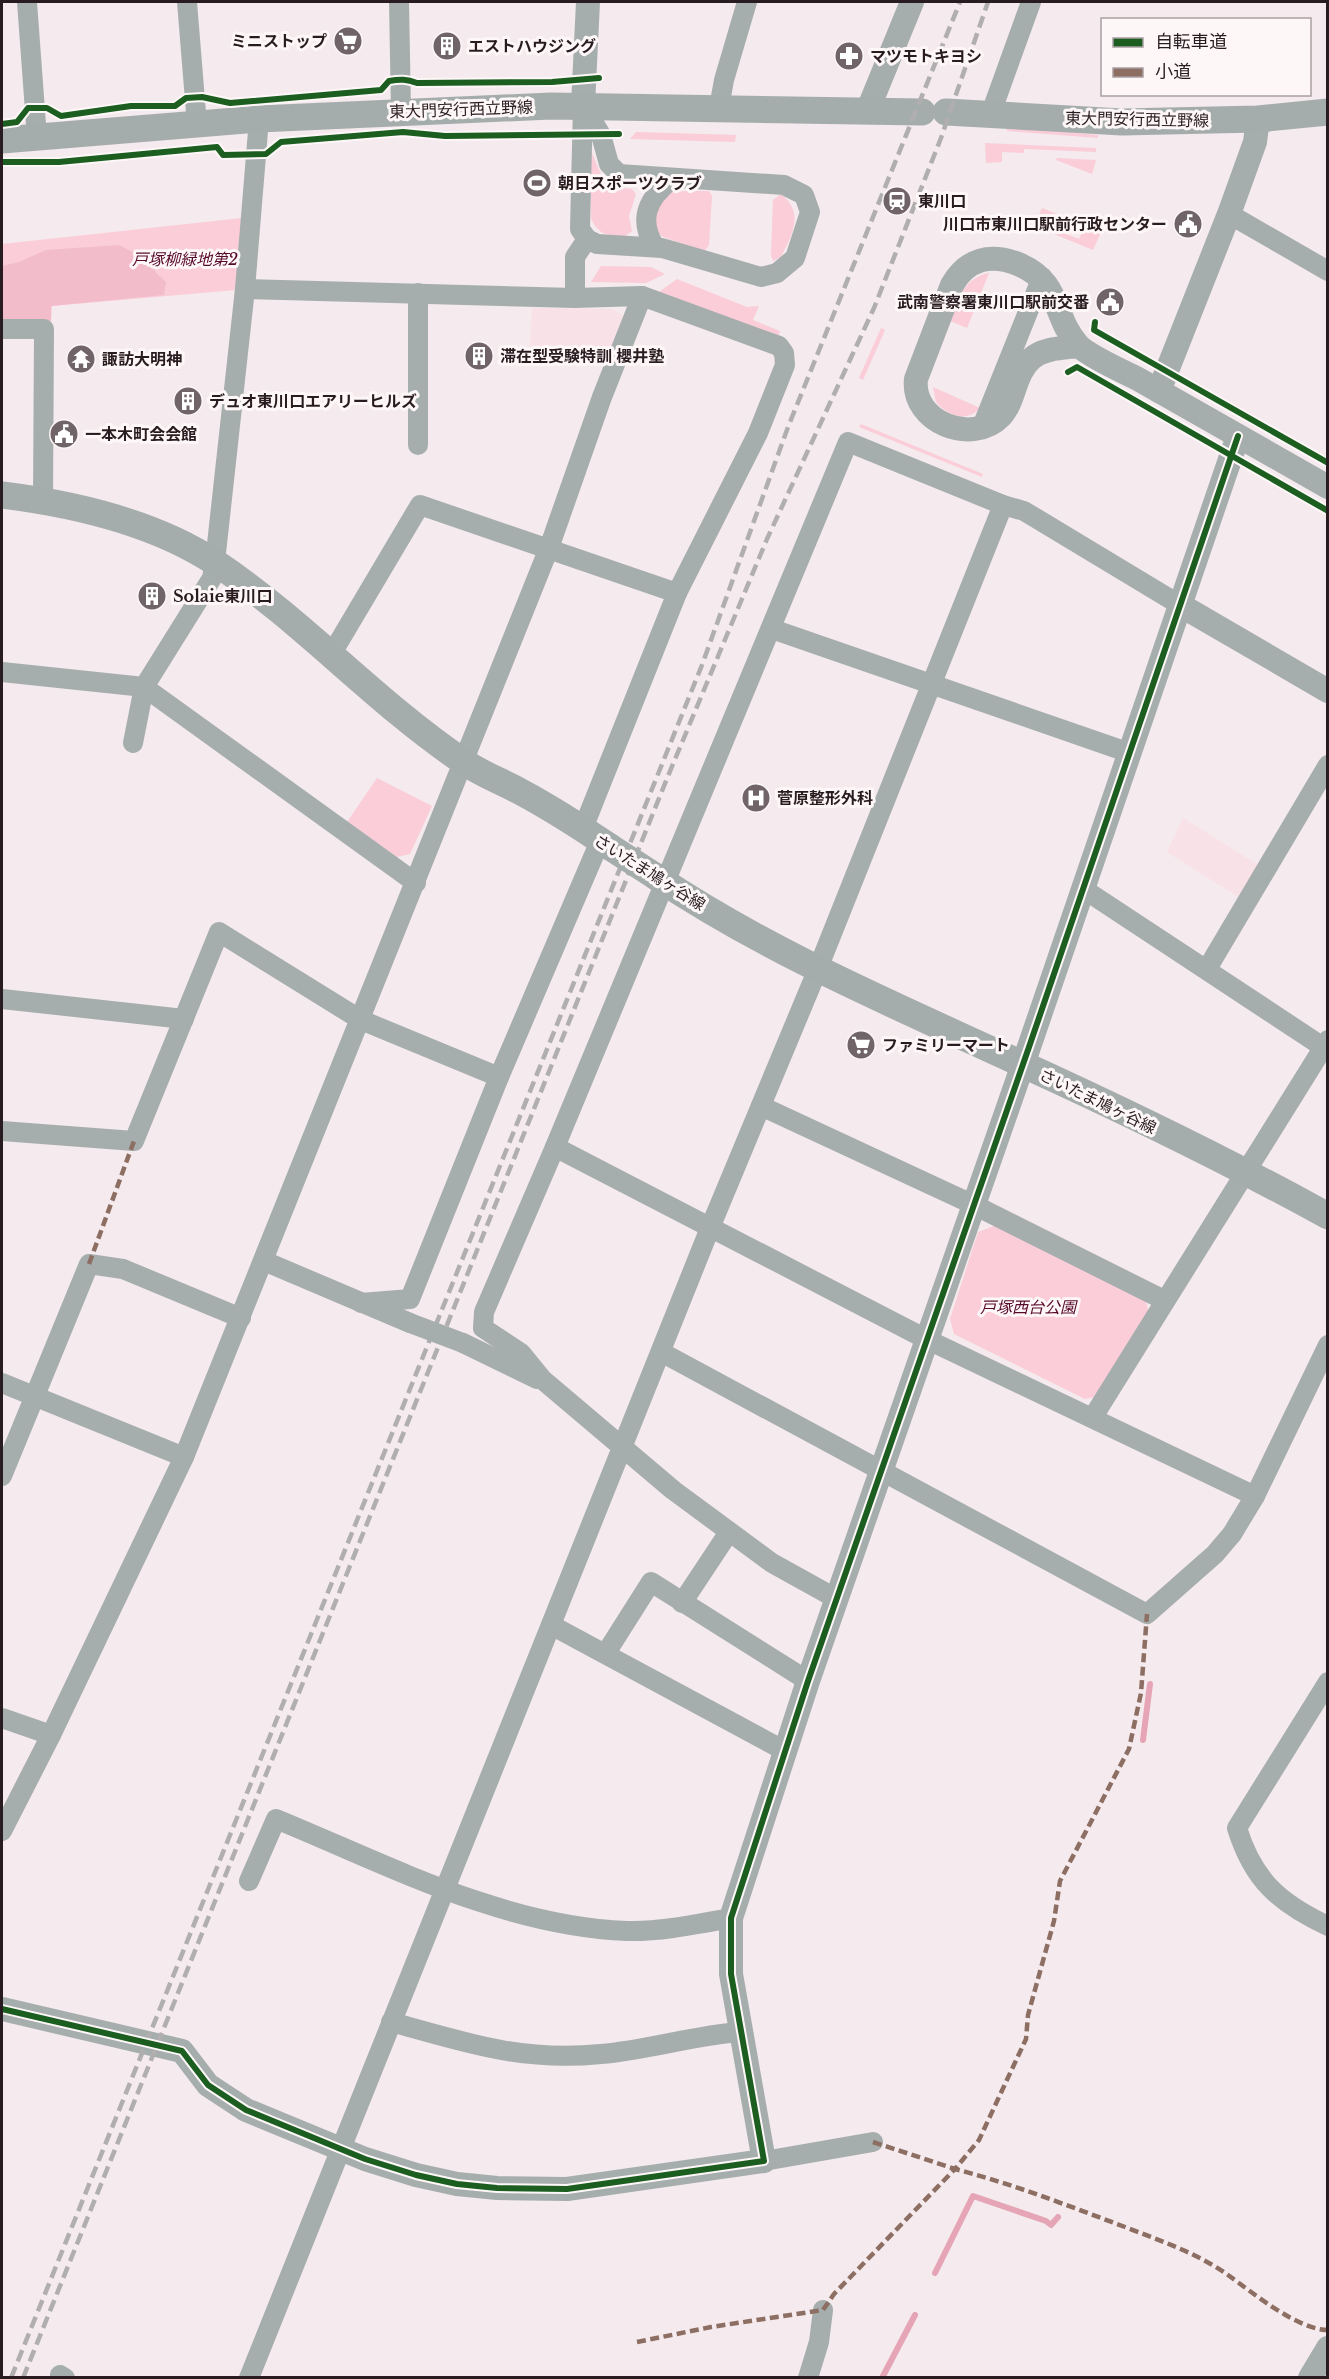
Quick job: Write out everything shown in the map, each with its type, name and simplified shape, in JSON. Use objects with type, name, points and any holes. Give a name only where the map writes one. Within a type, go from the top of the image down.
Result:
[{"type":"main road","name":"東大門安行西立野線","points":[[2,140],[259,119],[401,111],[583,105],[990,113],[1122,122],[1257,119],[1328,112]]},
{"type":"main road","name":"さいたま鳩ヶ谷線","points":[[2,495],[43,500],[104,514],[165,536],[215,562],[265,599],[462,761],[522,792],[660,879],[817,971],[1023,1064],[1246,1173],[1328,1216]]},
{"type":"street","points":[[27,2],[37,138]]},
{"type":"street","points":[[186,2],[197,125]]},
{"type":"street","points":[[399,2],[401,111]]},
{"type":"street","points":[[583,105],[598,127],[605,156],[614,170],[626,177],[790,187],[807,199],[810,217],[795,258],[781,271],[766,277],[752,276],[655,247],[609,246],[587,239],[580,229],[583,105],[588,2]]},
{"type":"street","points":[[719,108],[724,80],[747,2]]},
{"type":"street","points":[[867,112],[912,2]]},
{"type":"street","points":[[990,113],[1032,2]]},
{"type":"street","points":[[133,743],[144,687],[212,578],[245,289],[259,119]]},
{"type":"street","points":[[1159,392],[1255,142],[1257,119]]},
{"type":"street","points":[[655,247],[645,226],[648,205],[657,192],[671,180]]},
{"type":"street","points":[[1229,214],[1328,271]]},
{"type":"street","points":[[575,298],[575,257],[587,239]]},
{"type":"street","points":[[1079,346],[1056,348],[1030,360],[1002,415],[981,429],[967,430],[929,416],[918,402],[914,392],[916,379],[948,295],[960,271],[970,263],[984,259],[1016,264],[1042,278],[1079,346],[1328,487]]},
{"type":"street","points":[[981,429],[1042,278]]},
{"type":"street","points":[[245,289],[575,298],[642,296],[779,346],[784,353],[785,365],[758,433],[677,593],[597,840],[410,1299],[362,1303]]},
{"type":"street","points":[[418,293],[418,445]]},
{"type":"street","points":[[2,1831],[51,1735],[184,1457],[362,1020],[462,761],[549,548],[602,396],[642,296]]},
{"type":"street","points":[[2,329],[44,329],[43,500]]},
{"type":"street","points":[[764,2162],[731,1974],[731,1918],[807,1681],[882,1472],[972,1204],[1023,1064],[1238,436]]},
{"type":"street","points":[[837,1599],[772,1563],[673,1490],[543,1380],[521,1353],[483,1328],[484,1312],[555,1147],[660,879],[772,629],[848,442],[1024,511],[1328,691]]},
{"type":"street","points":[[331,655],[420,505],[677,593]]},
{"type":"street","points":[[249,2378],[710,1228],[817,971],[1004,505]]},
{"type":"street","points":[[772,629],[1130,753]]},
{"type":"street","points":[[2,672],[144,687],[416,883]]},
{"type":"street","points":[[1207,969],[1328,765]]},
{"type":"street","points":[[1082,888],[1325,1044],[1093,1417]]},
{"type":"street","points":[[2,1131],[134,1141],[219,932],[362,1020],[499,1077]]},
{"type":"street","points":[[2,999],[184,1019]]},
{"type":"street","points":[[761,1106],[972,1204],[1164,1300]]},
{"type":"street","points":[[555,1147],[926,1339],[1255,1496]]},
{"type":"street","points":[[264,1261],[463,1343],[533,1379],[543,1380]]},
{"type":"street","points":[[2,1476],[89,1264],[123,1269],[241,1318]]},
{"type":"street","points":[[661,1352],[1147,1614],[1215,1554],[1232,1534],[1255,1496],[1328,1345]]},
{"type":"street","points":[[2,1383],[34,1398],[184,1457]]},
{"type":"street","points":[[682,1603],[729,1532]]},
{"type":"street","points":[[606,1653],[651,1582],[807,1681]]},
{"type":"street","points":[[551,1625],[785,1751]]},
{"type":"street","points":[[1328,1683],[1237,1828],[1246,1856],[1272,1892],[1328,1926]]},
{"type":"street","points":[[2,1718],[51,1735]]},
{"type":"street","points":[[249,1881],[276,1819],[445,1888],[519,1915],[575,1926],[629,1931],[731,1918]]},
{"type":"street","points":[[2,2009],[182,2050],[208,2085],[224,2098],[246,2110],[340,2149],[416,2175],[457,2184],[567,2189],[764,2162],[873,2142]]},
{"type":"street","points":[[391,2022],[518,2055],[562,2057],[603,2054],[741,2032]]},
{"type":"street","points":[[808,2378],[819,2342],[823,2310]]},
{"type":"street","points":[[1310,2378],[1328,2348]]},
{"type":"shaded area","points":[[119,245],[152,262],[156,273],[166,282],[164,295],[51,306],[51,321],[2,321],[2,266],[19,262],[46,250]]},
{"type":"shaded area","points":[[532,308],[612,309],[624,316],[608,356],[530,348]]},
{"type":"shaded area","points":[[1183,818],[1260,866],[1240,898],[1167,852]]},
{"type":"green space","points":[[1007,127],[1098,135],[1098,138],[1007,131]]},
{"type":"green space","points":[[636,132],[736,135],[735,142],[630,139]]},
{"type":"green space","points":[[985,143],[1096,148],[1096,152],[1024,149],[1024,153],[1002,152],[1002,162],[986,163]]},
{"type":"green space","points":[[591,151],[601,173],[608,182],[613,186],[632,189],[636,194],[629,216],[632,231],[625,236],[614,236],[600,231],[591,218]]},
{"type":"green space","points":[[1057,158],[1096,160],[1092,174],[1056,160]]},
{"type":"green space","points":[[709,191],[712,196],[709,245],[704,252],[661,236],[655,228],[656,214],[663,198],[677,192]]},
{"type":"green space","points":[[781,194],[793,209],[794,224],[781,257],[773,261],[771,255],[773,200]]},
{"type":"green space","points":[[1042,208],[1079,223],[1077,230],[1039,214]]},
{"type":"green space","name":"戸塚柳緑地第2","points":[[242,218],[236,290],[52,306],[51,321],[2,322],[2,244]]},
{"type":"green space","points":[[1085,226],[1101,232],[1093,250],[1054,234],[1056,230],[1079,239]]},
{"type":"green space","points":[[601,266],[651,267],[665,274],[646,283],[591,282]]},
{"type":"green space","points":[[989,273],[967,328],[950,321],[963,291],[973,280]]},
{"type":"green space","points":[[677,279],[747,307],[759,306],[753,320],[780,331],[778,338],[659,292]]},
{"type":"green space","points":[[881,328],[885,330],[863,380],[859,378]]},
{"type":"green space","points":[[933,387],[980,408],[969,415],[951,414],[936,402]]},
{"type":"green space","points":[[861,424],[983,474],[982,477],[859,427]]},
{"type":"green space","points":[[377,778],[432,806],[410,854],[397,857],[347,822]]},
{"type":"green space","name":"戸塚西台公園","points":[[994,1226],[1145,1298],[1149,1313],[1095,1397],[1085,1399],[954,1334],[950,1319],[978,1232]]},
{"type":"waterway","points":[[1143,1740],[1150,1684]]},
{"type":"waterway","points":[[935,2273],[973,2196],[1046,2221],[1051,2225],[1058,2217]]},
{"type":"waterway","points":[[882,2378],[915,2315]]},
{"type":"railway","points":[[11,2378],[702,665],[788,427],[960,2]]},
{"type":"railway","points":[[23,2378],[668,776],[767,539],[874,308],[941,138],[988,2]]},
{"type":"marked path","points":[[89,1264],[134,1141]]},
{"type":"marked path","points":[[873,2142],[955,2169],[979,2140],[1026,2039],[1028,2015],[1054,1921],[1060,1881],[1129,1749],[1141,1693],[1147,1614]]},
{"type":"marked path","points":[[637,2342],[711,2327],[823,2310],[834,2294],[955,2169],[1041,2196],[1178,2248],[1216,2267],[1290,2317],[1303,2324],[1328,2330]]},
{"type":"cycle path","points":[[2,124],[17,122],[28,108],[47,108],[61,116],[131,106],[175,106],[186,98],[202,97],[230,103],[381,90],[389,81],[397,80],[417,83],[552,82],[599,78]]},
{"type":"cycle path","points":[[2,162],[59,162],[217,147],[223,155],[266,154],[281,142],[403,132],[445,136],[619,134]]},
{"type":"cycle path","points":[[1095,322],[1094,330],[1328,463]]},
{"type":"cycle path","points":[[1068,372],[1077,367],[1328,511]]},
{"type":"cycle path","points":[[2,2009],[182,2051],[208,2085],[246,2110],[365,2159],[416,2175],[457,2184],[497,2188],[567,2189],[764,2161],[731,1974],[731,1918],[808,1681],[1029,1047],[1238,436]]},
{"type":"place","name":"ミニストップ","points":[[348,41]]},
{"type":"place","name":"エストハウジング","points":[[447,46]]},
{"type":"place","name":"マツモトキヨシ","points":[[849,56]]},
{"type":"place","name":"朝日スポーツクラブ","points":[[537,183]]},
{"type":"place","name":"東川口","points":[[897,201]]},
{"type":"place","name":"川口市東川口駅前行政センター","points":[[1188,224]]},
{"type":"place","name":"武南警察署東川口駅前交番","points":[[1110,302]]},
{"type":"place","name":"滞在型受験特訓 櫻井塾","points":[[479,356]]},
{"type":"place","name":"諏訪大明神","points":[[81,359]]},
{"type":"place","name":"デュオ東川口エアリーヒルズ","points":[[188,401]]},
{"type":"place","name":"一本木町会会館","points":[[64,434]]},
{"type":"place","name":"Solaie東川口","points":[[152,596]]},
{"type":"place","name":"菅原整形外科","points":[[756,798]]},
{"type":"place","name":"ファミリーマート","points":[[861,1045]]}]
